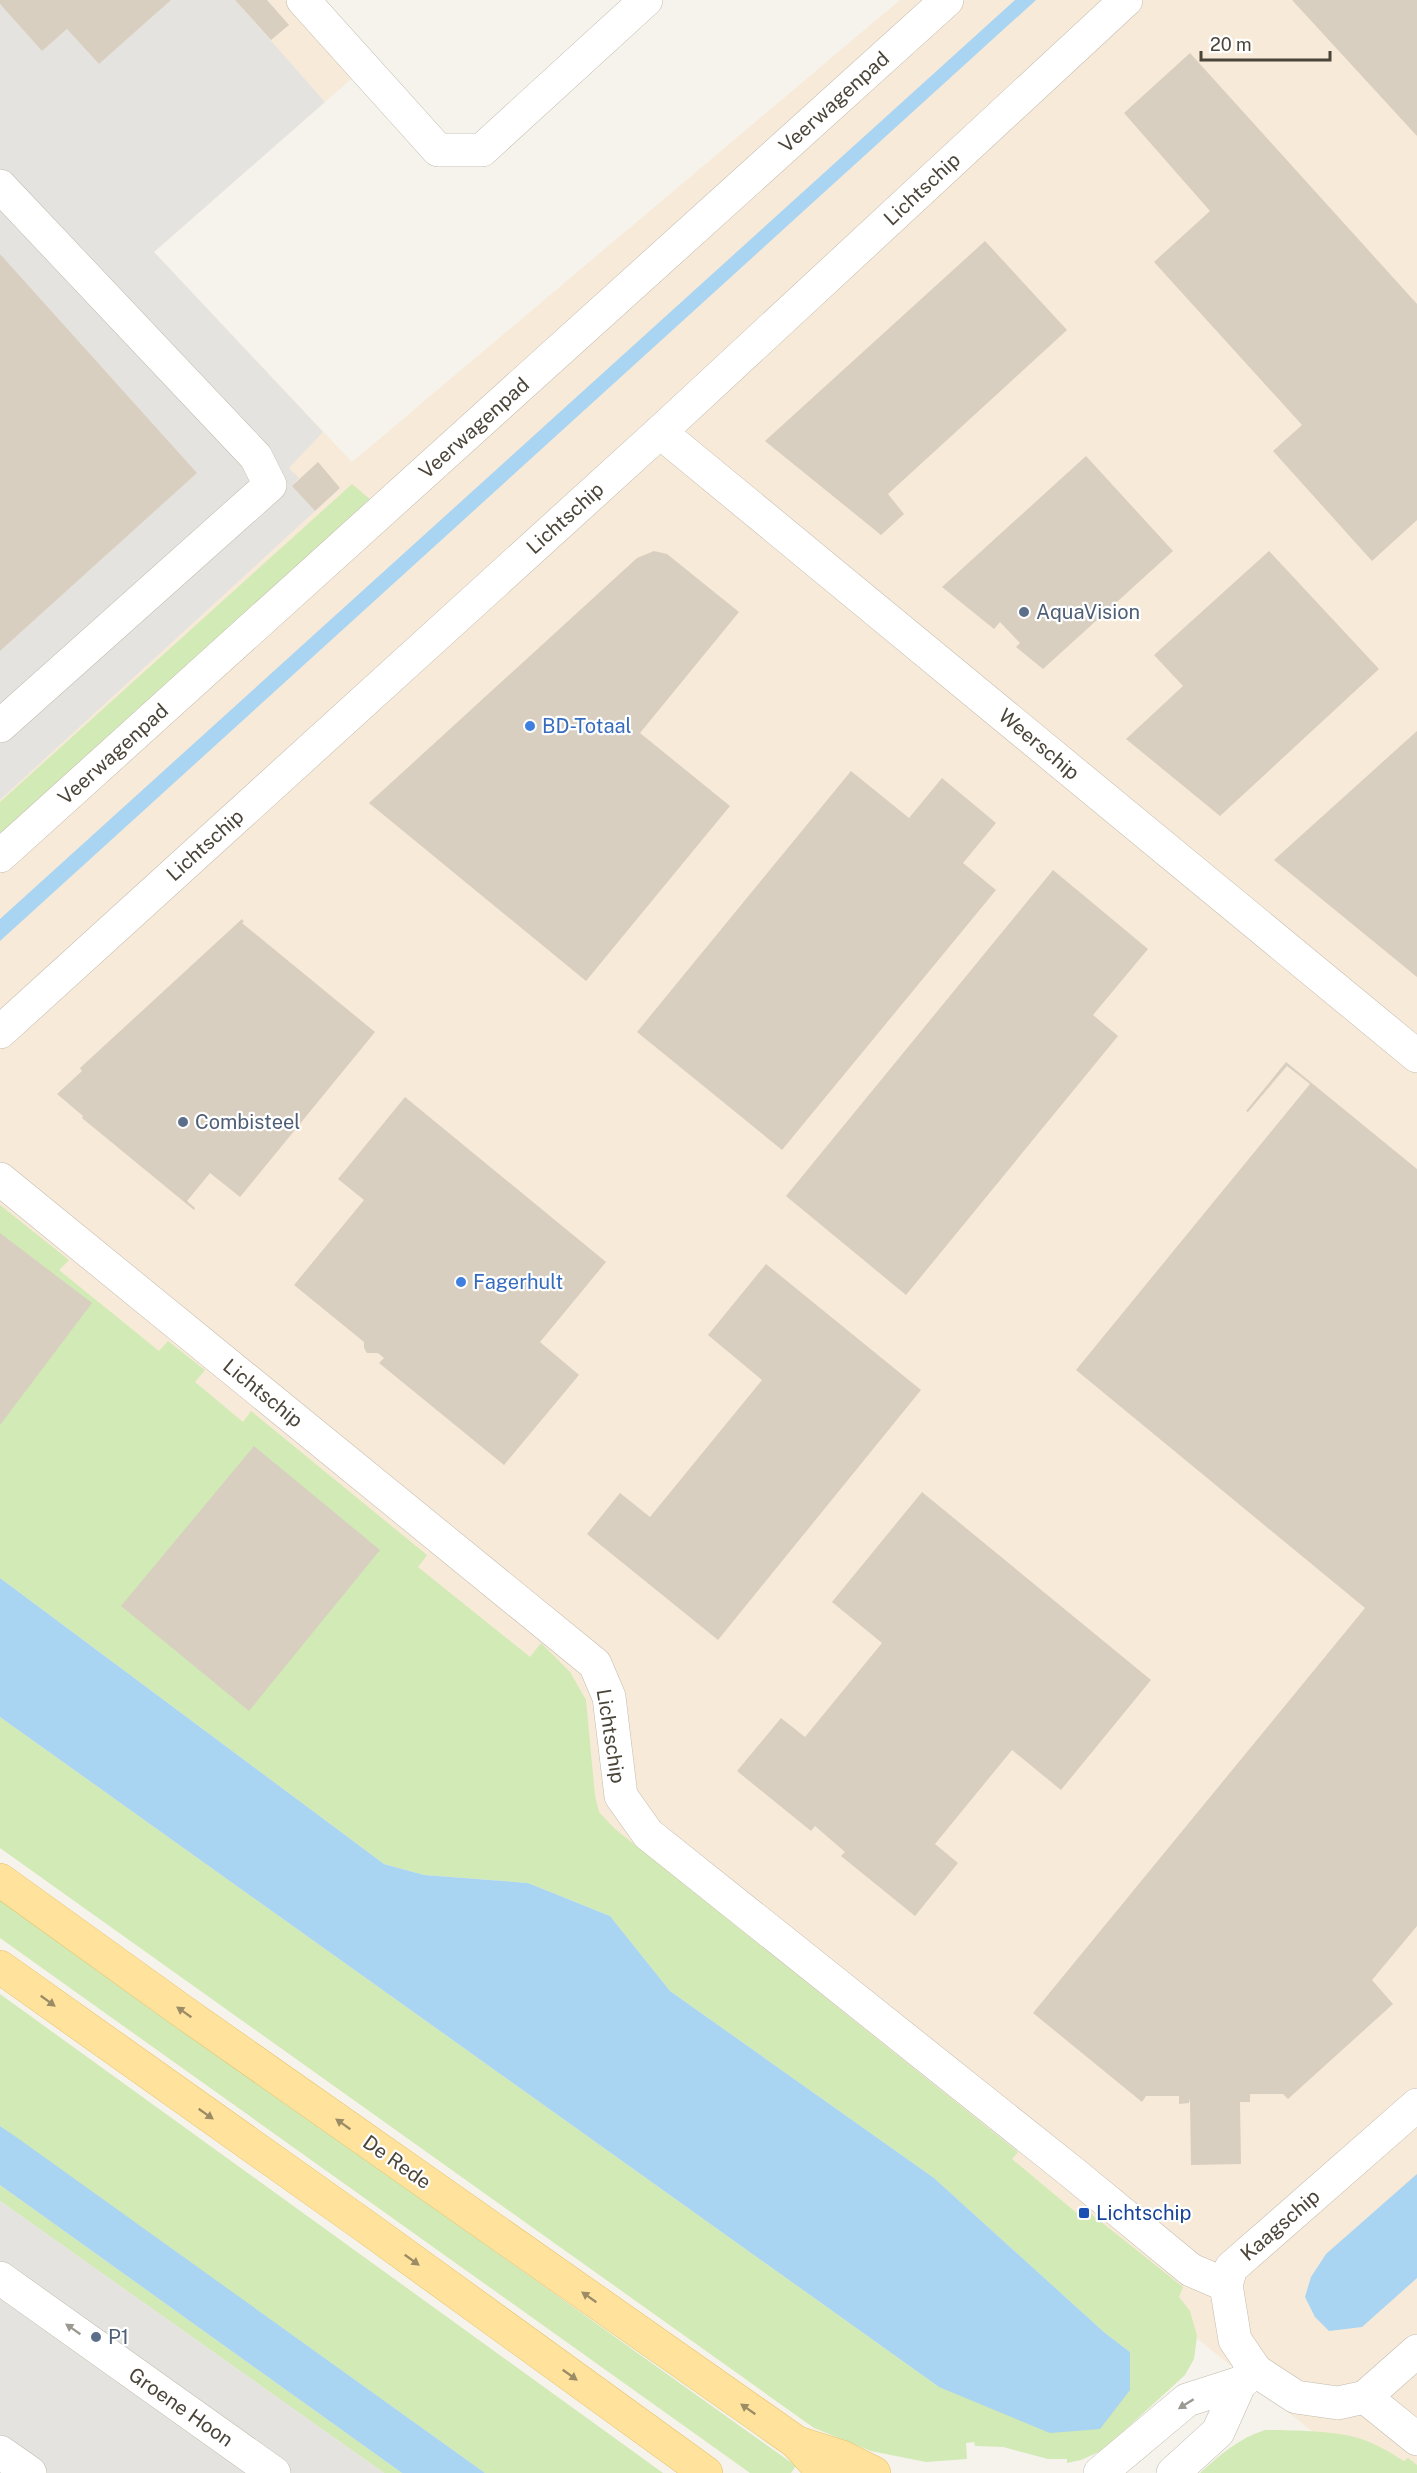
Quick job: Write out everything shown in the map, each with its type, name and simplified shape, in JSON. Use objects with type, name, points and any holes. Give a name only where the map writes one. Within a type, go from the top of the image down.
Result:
[{"type":"main road","name":"De Rede","points":[[0,1880],[182,2012],[796,2442],[824,2473]]},
{"type":"main road","points":[[0,1967],[365,2226],[705,2473]]},
{"type":"main road","name":"De Rede","points":[[796,2442],[843,2457],[874,2473]]},
{"type":"street","points":[[303,0],[438,150],[482,150],[646,0]]},
{"type":"street","name":"Veerwagenpad","points":[[0,856],[947,0]]},
{"type":"street","name":"Lichtschip","points":[[0,1032],[660,432],[1126,0]]},
{"type":"street","points":[[0,186],[256,457],[270,485],[0,726]]},
{"type":"street","name":"Weerschip","points":[[660,432],[1417,1056]]},
{"type":"street","name":"Lichtschip","points":[[0,1179],[595,1664],[609,1697],[621,1796],[648,1833],[1191,2270],[1227,2285]]},
{"type":"street","name":"Kaagschip","points":[[1227,2285],[1231,2268],[1417,2105]]},
{"type":"street","name":"Groene Hoon","points":[[0,2278],[274,2473]]},
{"type":"street","points":[[1173,2473],[1218,2432],[1248,2377],[1235,2340],[1227,2285]]},
{"type":"street","points":[[1100,2473],[1187,2400],[1248,2377],[1296,2397],[1338,2403],[1365,2397],[1417,2352]]},
{"type":"street","points":[[1365,2397],[1417,2439]]},
{"type":"street","points":[[0,2452],[30,2473]]},
{"type":"shaded area","points":[[0,0],[291,0],[357,74],[154,252],[352,462],[900,0],[1417,0],[1417,2473],[1363,2473],[1093,2254],[0,1477]]},
{"type":"shaded area","points":[[171,0],[235,0],[325,102],[154,252],[323,432],[289,468],[299,478],[292,486],[315,511],[0,800],[0,651],[197,473],[0,254],[0,4],[42,51],[67,29],[99,64]]},
{"type":"shaded area","name":"P1","points":[[0,2201],[384,2473],[0,2473]]},
{"type":"green space","points":[[352,484],[372,501],[0,837],[0,802]]},
{"type":"green space","points":[[0,1205],[69,1260],[59,1270],[159,1351],[168,1341],[205,1370],[195,1382],[243,1422],[251,1411],[427,1555],[418,1567],[530,1657],[541,1643],[570,1672],[586,1700],[595,1796],[599,1812],[615,1829],[1018,2152],[1012,2159],[1085,2220],[1090,2213],[1183,2287],[1179,2297],[1190,2311],[1197,2336],[1194,2359],[1185,2375],[1103,2450],[1081,2460],[1067,2463],[1067,2459],[1048,2459],[1003,2447],[975,2446],[974,2442],[966,2443],[967,2459],[926,2462],[871,2451],[814,2428],[0,1848],[0,1717],[939,2387],[1130,2352],[1105,2333],[934,2178],[670,1991],[610,1916],[528,1883],[424,1875],[384,1864],[0,1578]]},
{"type":"green space","points":[[0,1898],[796,2466],[791,2473],[750,2473],[0,1938]]},
{"type":"green space","points":[[0,1994],[663,2473],[485,2473],[0,2126]]},
{"type":"green space","points":[[0,2185],[402,2473],[384,2473],[0,2201]]},
{"type":"green space","points":[[1265,2430],[1325,2432],[1358,2438],[1404,2461],[1408,2458],[1417,2465],[1417,2473],[1200,2473],[1238,2442]]},
{"type":"water","points":[[1015,0],[1036,0],[0,941],[0,919]]},
{"type":"water","points":[[0,1578],[384,1864],[424,1875],[528,1883],[610,1916],[670,1991],[934,2178],[1105,2333],[1130,2352],[1130,2390],[1100,2429],[1050,2433],[939,2387],[0,1717]]},
{"type":"water","points":[[0,2126],[485,2473],[402,2473],[0,2185]]},
{"type":"water","points":[[1417,2174],[1417,2278],[1362,2327],[1329,2331],[1315,2317],[1305,2297],[1311,2277],[1326,2254]]},
{"type":"building","points":[[0,0],[171,0],[99,64],[67,29],[42,51],[0,4]]},
{"type":"building","points":[[235,0],[267,0],[289,25],[271,40]]},
{"type":"building","points":[[1292,0],[1417,0],[1417,136]]},
{"type":"building","points":[[1190,53],[1417,304],[1417,520],[1372,561],[1273,451],[1302,425],[1154,262],[1210,211],[1124,113]]},
{"type":"building","points":[[985,241],[1067,330],[888,494],[904,514],[881,535],[765,441]]},
{"type":"building","points":[[0,254],[197,473],[0,651]]},
{"type":"building","points":[[1086,456],[1173,551],[1043,669],[1016,647],[1020,643],[1000,622],[994,629],[942,587]]},
{"type":"building","points":[[318,462],[340,488],[315,511],[292,486]]},
{"type":"building","points":[[654,551],[667,554],[739,612],[640,733],[730,806],[586,981],[369,803],[637,558]]},
{"type":"building","points":[[1269,551],[1379,669],[1220,816],[1126,739],[1183,686],[1154,655]]},
{"type":"building","points":[[1417,731],[1417,977],[1274,860]]},
{"type":"building","points":[[851,771],[909,818],[942,778],[996,823],[963,863],[996,890],[782,1150],[637,1032]]},
{"type":"building","points":[[1053,870],[1148,949],[1093,1015],[1118,1036],[906,1295],[786,1196]]},
{"type":"building","points":[[242,919],[244,922],[242,923],[375,1032],[240,1197],[210,1173],[187,1201],[195,1208],[194,1210],[82,1118],[83,1116],[57,1094],[82,1071],[80,1068]]},
{"type":"building","points":[[1286,1062],[1417,1169],[1417,1926],[1372,1980],[1393,2004],[1288,2099],[1283,2094],[1250,2094],[1250,2102],[1240,2102],[1241,2164],[1191,2165],[1190,2099],[1189,2103],[1179,2104],[1179,2096],[1146,2096],[1142,2102],[1033,2013],[1365,1608],[1076,1370],[1310,1084],[1287,1066],[1248,1112],[1246,1111]]},
{"type":"building","points":[[405,1097],[606,1262],[540,1342],[579,1375],[504,1465],[379,1363],[384,1358],[378,1353],[367,1353],[364,1342],[294,1285],[364,1200],[338,1179]]},
{"type":"building","points":[[0,1233],[92,1303],[0,1425]]},
{"type":"building","points":[[766,1264],[921,1390],[718,1640],[587,1534],[620,1493],[650,1517],[762,1380],[708,1335]]},
{"type":"building","points":[[254,1446],[380,1550],[249,1711],[121,1606]]},
{"type":"building","points":[[922,1492],[1151,1680],[1061,1790],[1012,1750],[935,1844],[958,1863],[915,1916],[841,1856],[845,1852],[815,1826],[811,1831],[737,1771],[781,1718],[805,1737],[882,1643],[832,1602]]},
{"type":"place","name":"AquaVision","points":[[1024,612]]},
{"type":"place","name":"BD-Totaal","points":[[530,726]]},
{"type":"place","name":"Combisteel","points":[[183,1122]]},
{"type":"place","name":"Fagerhult","points":[[461,1282]]},
{"type":"place","name":"Lichtschip","points":[[1084,2213]]},
{"type":"place","name":"P1","points":[[96,2337]]}]
